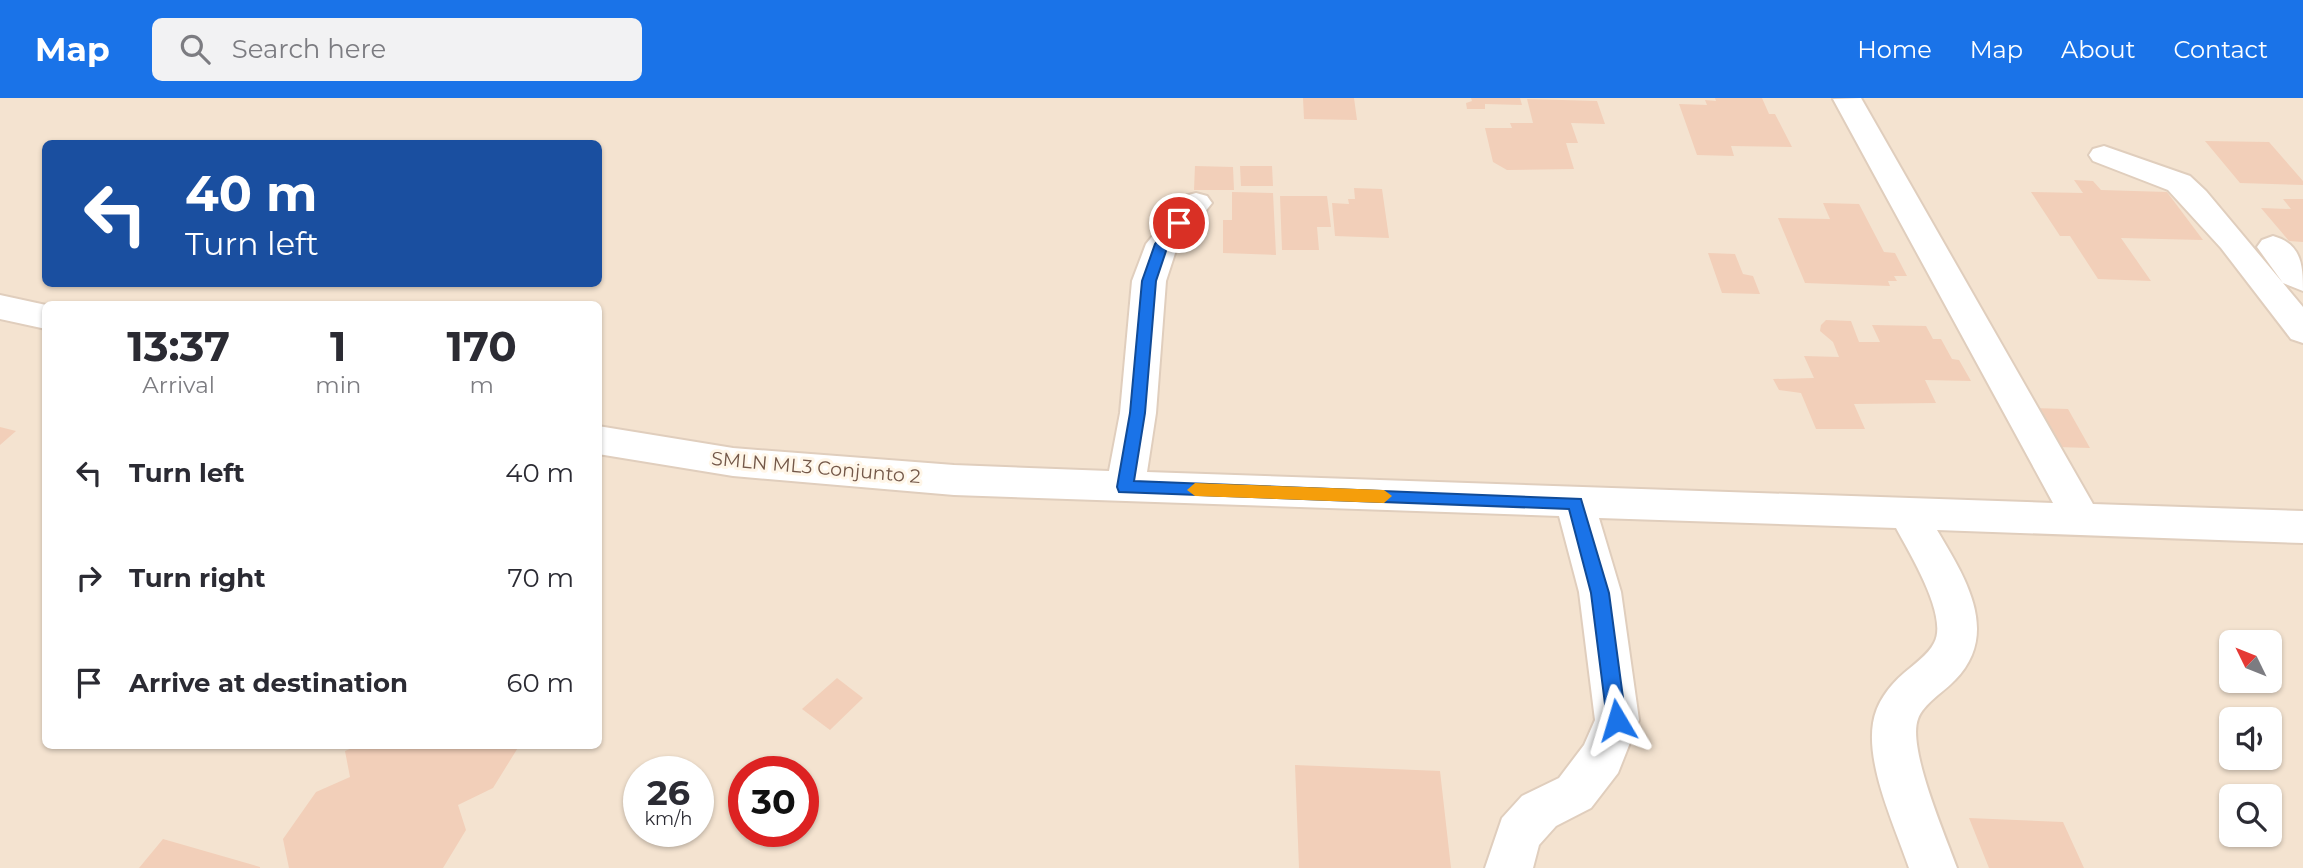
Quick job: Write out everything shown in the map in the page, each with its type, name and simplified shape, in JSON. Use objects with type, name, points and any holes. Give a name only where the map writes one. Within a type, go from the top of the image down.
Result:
[{"type":"street","points":[[1847,99],[2082,520]]},
{"type":"street","points":[[2104,155],[2179,183],[2224,232],[2303,331]]},
{"type":"street","points":[[1125,487],[1138,413],[1149,281],[1162,244],[1196,203]]},
{"type":"street","points":[[2273,247],[2295,275],[2303,280]]},
{"type":"street","points":[[0,307],[42,316]]},
{"type":"street","name":"SMLN ML3 Conjunto 2","points":[[602,441],[733,462],[1034,484],[2303,527]]},
{"type":"street","points":[[1509,868],[1518,834],[1539,811],[1575,793],[1601,758],[1617,720],[1600,593],[1575,503]]},
{"type":"street","points":[[1909,514],[1954,606],[1958,629],[1954,651],[1931,676],[1904,699],[1895,722],[1895,752],[1933,868]]},
{"type":"shaded area","points":[[0,98],[2303,98],[2303,868],[0,868]]},
{"type":"building","points":[[1303,98],[1354,98],[1357,120],[1304,119]]},
{"type":"building","points":[[1471,98],[1520,98],[1522,105],[1485,104],[1485,109],[1467,109],[1466,103],[1472,101]]},
{"type":"building","points":[[1715,98],[1762,98],[1769,114],[1775,114],[1792,147],[1731,146],[1734,156],[1697,155],[1679,104],[1707,105],[1705,100],[1716,101]]},
{"type":"building","points":[[1527,99],[1597,101],[1605,124],[1571,123],[1578,143],[1566,143],[1574,169],[1507,170],[1493,162],[1485,128],[1512,128],[1510,123],[1533,123]]},
{"type":"building","points":[[2205,141],[2269,142],[2303,181],[2303,185],[2240,183]]},
{"type":"building","points":[[1195,166],[1233,167],[1234,190],[1194,190]]},
{"type":"building","points":[[1240,166],[1272,166],[1273,186],[1241,186]]},
{"type":"building","points":[[2074,180],[2093,181],[2101,190],[2167,192],[2203,240],[2121,238],[2151,281],[2098,279],[2070,236],[2060,236],[2031,192],[2083,193]]},
{"type":"building","points":[[1354,188],[1382,189],[1389,238],[1335,236],[1332,203],[1349,204],[1348,199],[1355,199]]},
{"type":"building","points":[[1232,192],[1273,193],[1276,255],[1223,253],[1223,220],[1232,220]]},
{"type":"building","points":[[1280,196],[1327,196],[1331,227],[1317,227],[1319,250],[1282,250]]},
{"type":"building","points":[[2283,199],[2303,199],[2303,242],[2289,241],[2261,208],[2291,209]]},
{"type":"building","points":[[1823,203],[1859,204],[1884,252],[1895,253],[1907,276],[1894,276],[1897,281],[1888,281],[1890,286],[1805,283],[1778,218],[1830,219]]},
{"type":"building","points":[[1708,253],[1735,254],[1743,274],[1753,276],[1760,294],[1722,293]]},
{"type":"building","points":[[1826,320],[1851,321],[1859,342],[1880,342],[1872,325],[1926,326],[1933,339],[1941,339],[1952,359],[1959,360],[1971,381],[1925,380],[1936,403],[1854,404],[1865,429],[1816,429],[1801,393],[1779,390],[1773,379],[1814,378],[1804,356],[1839,357],[1833,342],[1820,331]]},
{"type":"building","points":[[2033,408],[2068,409],[2090,448],[2057,447]]},
{"type":"building","points":[[0,427],[16,431],[0,445]]},
{"type":"building","points":[[837,678],[863,698],[830,730],[802,709]]},
{"type":"building","points":[[517,749],[493,788],[458,805],[466,830],[443,868],[289,868],[283,839],[316,792],[350,777],[345,751]]},
{"type":"building","points":[[1295,765],[1440,771],[1451,868],[1299,868]]},
{"type":"building","points":[[1969,818],[2063,822],[2084,868],[1989,868]]},
{"type":"building","points":[[163,839],[260,867],[260,868],[139,868]]},
{"type":"slow traffic","points":[[1195,490],[1384,496]]},
{"type":"route","points":[[1179,223],[1162,244],[1149,281],[1138,413],[1125,487],[1575,503],[1600,593],[1617,720]]}]
